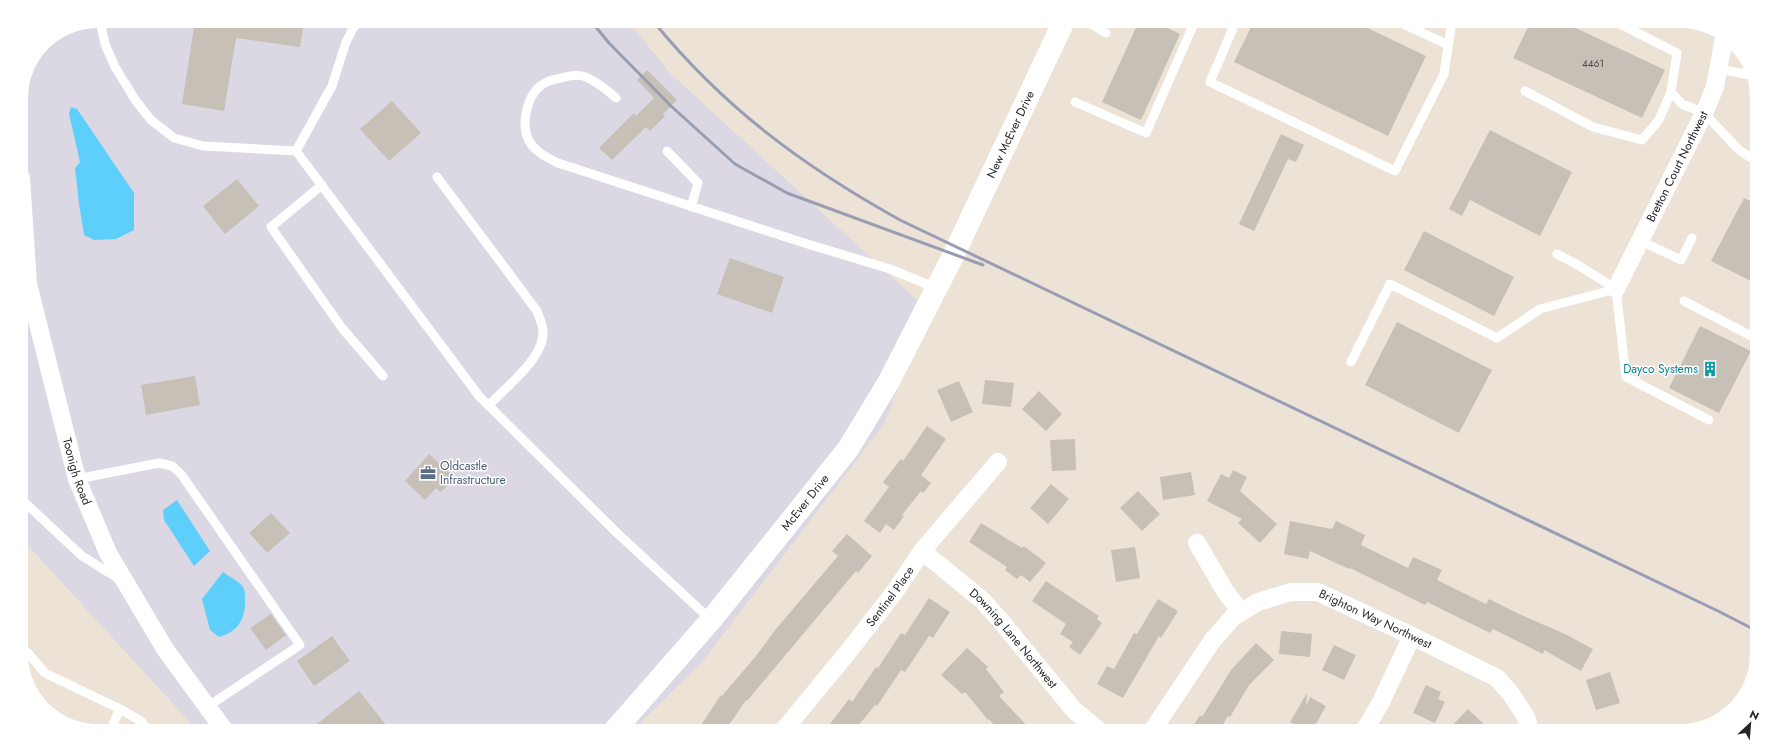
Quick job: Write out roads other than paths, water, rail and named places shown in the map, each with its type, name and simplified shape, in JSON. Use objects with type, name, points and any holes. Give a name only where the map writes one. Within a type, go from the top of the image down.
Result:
[{"type":"street","name":"New McEver Drive","points":[[957,247],[1061,28]]},
{"type":"street","name":"Bretton Court Northwest","points":[[1616,290],[1704,113],[1715,87],[1723,42]]},
{"type":"street","name":"McEver Drive","points":[[620,724],[711,620],[848,449],[888,383],[957,247]]},
{"type":"street","name":"Toonigh Road","points":[[28,284],[77,479],[108,553],[166,649],[220,724]]},
{"type":"street","name":"Sentinel Place","points":[[789,724],[853,646],[896,590],[922,551],[998,462]]},
{"type":"street","points":[[1197,543],[1225,591],[1241,612]]},
{"type":"street","name":"Downing Lane Northwest","points":[[922,551],[982,600],[1074,710],[1090,724]]},
{"type":"street","name":"Brighton Way Northwest","points":[[1157,724],[1212,641],[1233,617],[1258,602],[1291,592],[1318,592],[1497,678],[1515,699],[1526,717],[1528,724]]},
{"type":"street","points":[[1368,724],[1381,702],[1412,636]]},
{"type":"lane","points":[[102,28],[105,44],[116,67],[136,101],[151,120],[174,138],[203,146],[296,150]]},
{"type":"lane","points":[[296,150],[332,86],[346,42],[353,28]]},
{"type":"lane","points":[[1098,28],[1106,33]]},
{"type":"lane","points":[[1075,102],[1146,133],[1192,28]]},
{"type":"lane","points":[[1233,28],[1210,82],[1395,171],[1444,74],[1451,28]]},
{"type":"lane","points":[[1412,28],[1448,45]]},
{"type":"lane","points":[[1524,91],[1593,127],[1642,140],[1658,120],[1671,92],[1677,52],[1628,28]]},
{"type":"lane","points":[[1719,69],[1746,75]]},
{"type":"lane","points":[[616,98],[602,86],[585,76],[568,76],[546,82],[532,95],[525,116],[526,130],[530,141],[541,154],[558,163],[691,207],[890,269],[936,288]]},
{"type":"lane","points":[[1671,92],[1682,104],[1704,113],[1740,151],[1750,157]]},
{"type":"lane","points":[[296,150],[470,384],[489,405],[615,531],[711,620]]},
{"type":"lane","points":[[667,151],[698,183],[691,207]]},
{"type":"lane","points":[[437,177],[537,311],[543,331],[542,343],[533,359],[489,405]]},
{"type":"lane","points":[[322,185],[271,227],[342,328],[383,376]]},
{"type":"lane","points":[[1641,241],[1681,260],[1692,238]]},
{"type":"lane","points":[[1557,254],[1578,264],[1616,290],[1626,377],[1709,420]]},
{"type":"lane","points":[[1351,362],[1390,284],[1497,338],[1540,309],[1616,290]]},
{"type":"lane","points":[[1684,301],[1750,335]]},
{"type":"lane","points":[[77,479],[159,463],[172,466],[181,474],[300,645],[207,707]]},
{"type":"lane","points":[[28,506],[82,556],[127,584]]},
{"type":"lane","points":[[28,653],[45,673],[120,709],[141,721],[143,724]]},
{"type":"lane","points":[[113,724],[120,709]]},
{"type":"water","points":[[71,107],[77,109],[134,193],[134,230],[116,239],[94,240],[84,235],[75,168],[80,162],[69,114]]},
{"type":"water","points":[[177,500],[210,551],[194,566],[164,520],[163,510]]},
{"type":"water","points":[[223,572],[243,587],[245,594],[245,606],[238,626],[225,635],[219,637],[210,630],[202,599]]},
{"type":"railway","points":[[597,28],[609,43],[671,106],[735,164],[787,193],[983,265]]},
{"type":"railway","points":[[659,28],[708,81],[767,133],[830,178],[864,200],[900,220],[1750,627]]},
{"type":"place","name":"Dayco Systems","points":[[1710,369]]},
{"type":"place","name":"Oldcastle Infrastructure","points":[[428,473]]}]
